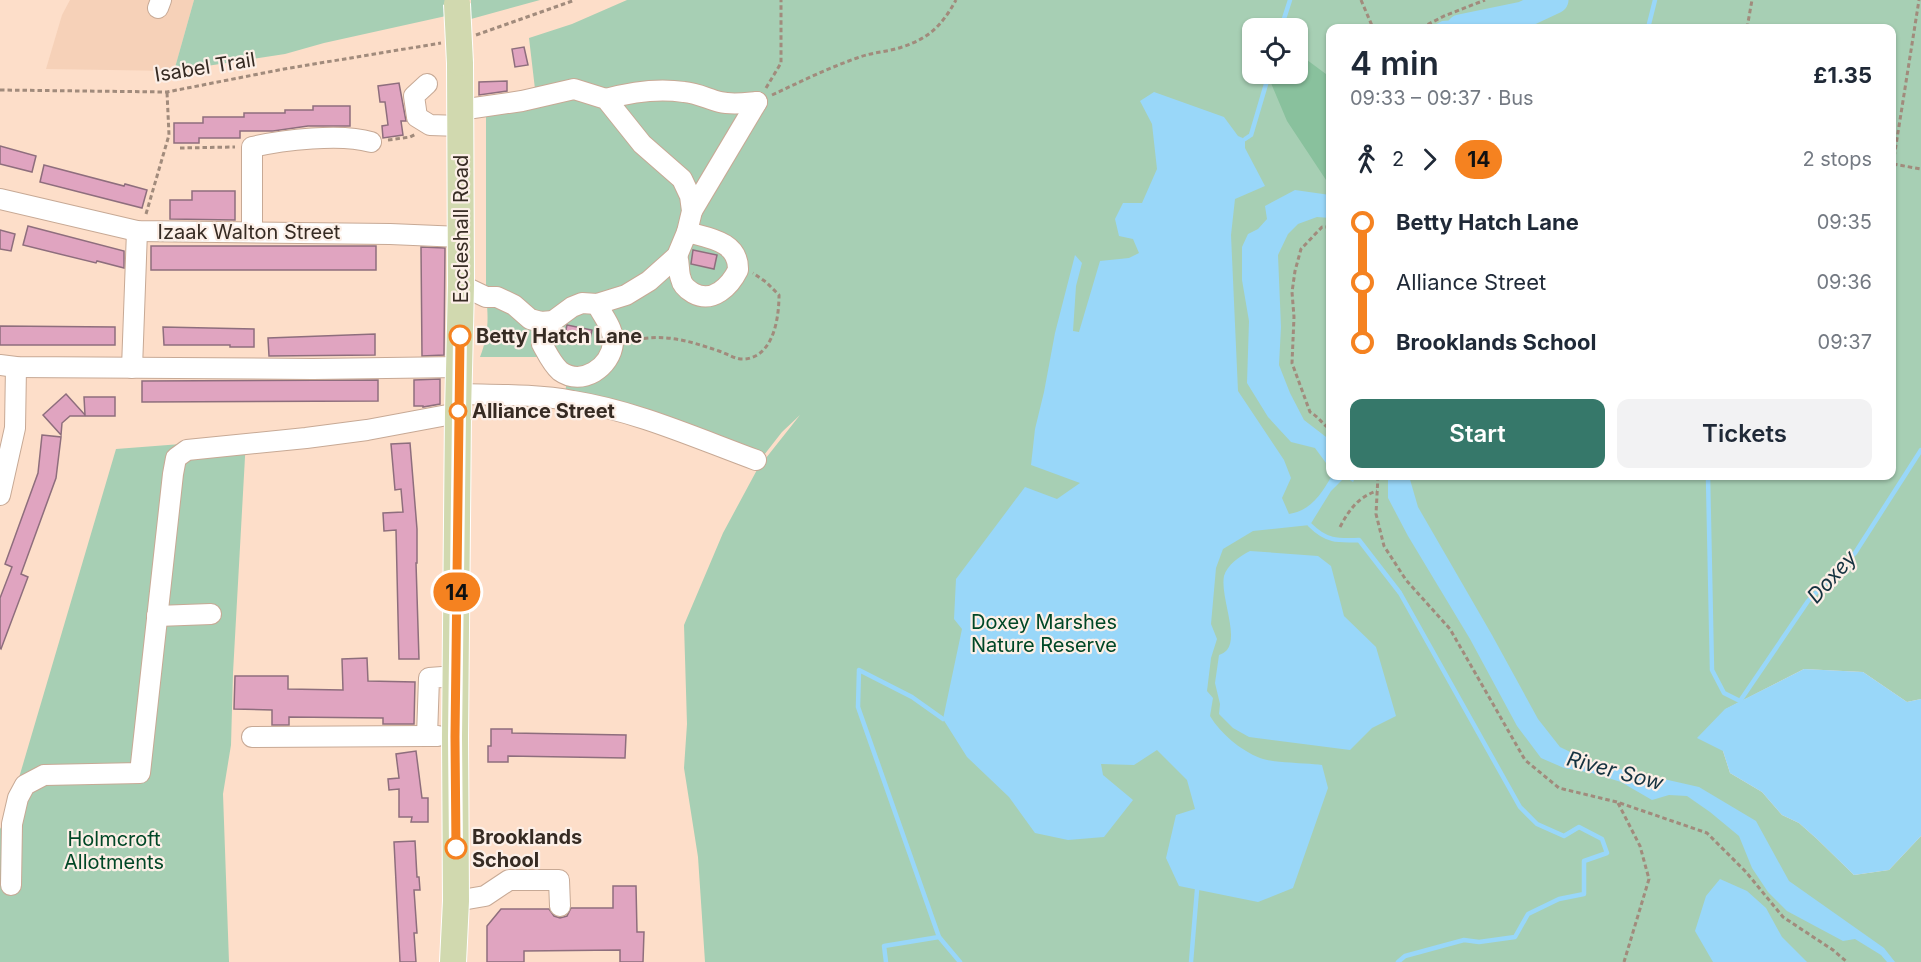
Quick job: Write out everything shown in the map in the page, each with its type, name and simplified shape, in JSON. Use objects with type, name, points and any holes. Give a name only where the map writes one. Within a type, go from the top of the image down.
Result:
[{"type":"main road","name":"Eccleshall Road","points":[[453,962],[456,901],[455,737],[461,285],[460,63],[457,2]]},
{"type":"street","points":[[427,84],[414,96],[417,117],[430,125],[574,89],[606,99],[628,93],[672,90],[687,92],[721,103],[757,102]]},
{"type":"street","points":[[606,99],[642,144],[682,179],[690,196],[692,211]]},
{"type":"street","points":[[597,304],[611,327],[613,345],[604,363],[597,371],[585,377],[561,372],[542,344],[553,321],[572,307],[582,303],[597,304],[637,289],[677,256],[687,232],[692,211],[757,102]]},
{"type":"street","points":[[252,232],[252,147],[277,141],[357,138],[371,142]]},
{"type":"street","points":[[0,199],[137,231]]},
{"type":"street","name":"Izaak Walton Street","points":[[132,368],[137,231],[461,237]]},
{"type":"street","points":[[677,256],[684,286],[706,297],[724,290],[738,270],[735,255],[723,243],[687,232]]},
{"type":"street","points":[[461,285],[486,297],[497,297],[514,305],[530,319],[541,322],[553,321]]},
{"type":"street","points":[[0,495],[15,428],[8,366],[313,369],[460,367]]},
{"type":"street","points":[[11,885],[12,824],[18,798],[25,785],[44,775],[140,773],[173,474],[176,458],[187,450],[367,430],[459,404],[545,397],[623,411],[756,460]]},
{"type":"street","points":[[157,616],[211,614]]},
{"type":"street","points":[[427,736],[429,678],[456,676]]},
{"type":"street","points":[[252,737],[455,737]]},
{"type":"street","points":[[456,901],[485,896],[509,880],[559,880],[560,906]]},
{"type":"path","points":[[486,33],[575,0]]},
{"type":"path","points":[[757,102],[781,63],[781,0]]},
{"type":"path","points":[[757,102],[826,69],[870,53],[902,48],[927,36],[944,22],[956,0]]},
{"type":"path","points":[[1361,0],[1371,24]]},
{"type":"path","points":[[1429,24],[1485,0]]},
{"type":"path","points":[[1748,24],[1752,0]]},
{"type":"path","points":[[1896,140],[1919,0]]},
{"type":"path","name":"Isabel Trail","points":[[0,90],[167,92],[284,69],[412,49]]},
{"type":"path","points":[[137,231],[144,221],[169,135],[167,92]]},
{"type":"path","points":[[371,142],[410,137],[430,125]]},
{"type":"path","points":[[180,148],[252,147]]},
{"type":"path","points":[[1896,165],[1921,168]]},
{"type":"path","points":[[1326,227],[1322,227],[1301,249],[1295,271],[1292,292],[1292,363],[1310,412],[1317,416],[1322,425],[1326,427]]},
{"type":"path","points":[[613,345],[661,336],[701,345],[738,359],[755,356],[765,348],[776,328],[779,296],[766,282],[750,271],[738,270]]},
{"type":"path","points":[[1378,480],[1376,514],[1384,546],[1406,580],[1450,629],[1525,760],[1559,788],[1617,802],[1707,833],[1746,872],[1783,917],[1847,962]]},
{"type":"path","points":[[1340,526],[1351,507],[1358,504],[1364,495],[1377,491]]},
{"type":"path","points":[[1617,802],[1640,846],[1649,879],[1624,962]]},
{"type":"shaded area","points":[[70,0],[194,0],[174,71],[46,69],[62,15]]},
{"type":"green space","points":[[194,0],[445,0],[446,16],[285,54],[174,71]]},
{"type":"green space","points":[[471,0],[540,0],[471,19]]},
{"type":"green space","name":"Doxey Marshes Nature Reserve","points":[[627,0],[1921,0],[1921,699],[1907,702],[1863,672],[1804,669],[1726,709],[1723,751],[1730,773],[1762,792],[1782,815],[1799,823],[1854,875],[1889,870],[1921,836],[1921,962],[705,962],[698,857],[684,768],[687,724],[684,625],[723,533],[758,468],[800,415],[782,432],[764,455],[565,395],[567,378],[543,357],[480,357],[488,320],[486,107],[535,89],[529,38],[572,24]]},
{"type":"green space","points":[[1308,61],[1326,74],[1326,180],[1287,121],[1271,84],[1308,84]]},
{"type":"green space","name":"Holmcroft Allotments","points":[[246,439],[231,745],[223,794],[229,962],[0,962],[0,829],[8,815],[116,449]]},
{"type":"water","points":[[1523,15],[1497,24],[1436,24],[1442,21]]},
{"type":"water","points":[[1154,92],[1224,117],[1238,136],[1245,139],[1245,148],[1265,186],[1235,199],[1231,235],[1238,391],[1284,460],[1291,478],[1282,498],[1289,514],[1309,506],[1329,480],[1342,480],[1331,491],[1310,525],[1253,531],[1223,549],[1216,568],[1211,624],[1217,639],[1211,658],[1207,691],[1213,698],[1210,716],[1232,741],[1245,751],[1260,758],[1322,765],[1328,788],[1293,888],[1258,902],[1179,886],[1166,858],[1176,815],[1195,809],[1187,780],[1157,750],[1134,765],[1101,764],[1103,775],[1133,800],[1104,837],[1068,840],[1035,833],[1009,797],[967,757],[943,719],[962,629],[954,619],[956,579],[1025,487],[1057,499],[1080,483],[1031,465],[1035,429],[1055,333],[1075,255],[1082,263],[1076,286],[1073,331],[1079,332],[1100,261],[1129,258],[1139,253],[1133,239],[1119,236],[1115,219],[1123,203],[1142,203],[1157,169],[1152,124],[1140,101]]},
{"type":"water","points":[[1295,190],[1326,194],[1326,218],[1317,217],[1298,224],[1288,234],[1278,255],[1281,327],[1279,365],[1304,420],[1326,437],[1326,463],[1315,448],[1291,442],[1268,417],[1247,383],[1249,321],[1242,280],[1242,247],[1248,234],[1258,229],[1267,219],[1265,206]]},
{"type":"water","points":[[1388,480],[1410,480],[1418,507],[1538,719],[1560,747],[1593,763],[1699,787],[1756,821],[1789,881],[1884,948],[1895,962],[1887,962],[1881,955],[1855,939],[1843,941],[1787,911],[1768,892],[1752,868],[1739,836],[1687,796],[1669,795],[1652,800],[1621,782],[1592,773],[1564,768],[1541,758],[1517,726],[1470,639],[1408,536],[1388,498]]},
{"type":"water","points":[[1250,551],[1318,556],[1331,566],[1344,616],[1376,647],[1396,716],[1372,728],[1350,750],[1249,737],[1233,728],[1219,714],[1220,704],[1215,683],[1219,655],[1227,650],[1231,635],[1224,594],[1224,576],[1238,558]]},
{"type":"water","points":[[1804,669],[1863,672],[1907,702],[1921,699],[1921,836],[1889,870],[1854,875],[1799,823],[1782,815],[1762,792],[1730,773],[1723,751],[1697,738],[1725,709]]},
{"type":"water","points":[[1720,879],[1747,891],[1766,908],[1782,937],[1807,962],[1713,962],[1695,931],[1706,896]]},
{"type":"building","points":[[524,47],[528,65],[515,67],[512,49]]},
{"type":"building","points":[[507,81],[507,91],[479,95],[479,82]]},
{"type":"building","points":[[399,83],[406,121],[401,121],[403,135],[383,138],[382,126],[388,125],[385,102],[380,102],[378,86]]},
{"type":"building","points":[[313,106],[350,106],[350,126],[308,126],[273,131],[240,131],[240,138],[199,138],[199,143],[174,143],[174,123],[203,123],[203,117],[244,117],[244,113],[313,110]]},
{"type":"building","points":[[0,146],[36,156],[32,172],[0,164]]},
{"type":"building","points":[[44,165],[147,190],[142,208],[40,182]]},
{"type":"building","points":[[192,191],[235,191],[235,220],[170,219],[170,200],[192,200]]},
{"type":"building","points":[[28,226],[124,251],[124,268],[23,245]]},
{"type":"building","points":[[0,230],[15,234],[11,251],[0,249]]},
{"type":"building","points":[[151,246],[376,246],[376,270],[151,270]]},
{"type":"building","points":[[421,247],[445,248],[444,355],[422,356]]},
{"type":"building","points":[[693,250],[717,255],[714,269],[691,264]]},
{"type":"building","points":[[567,325],[592,330],[589,344],[564,339]]},
{"type":"building","points":[[0,326],[115,327],[115,345],[0,345]]},
{"type":"building","points":[[163,327],[254,329],[254,347],[164,345]]},
{"type":"building","points":[[375,334],[375,355],[269,356],[268,338]]},
{"type":"building","points":[[440,379],[440,404],[414,406],[414,380]]},
{"type":"building","points":[[378,380],[378,401],[142,402],[142,381]]},
{"type":"building","points":[[66,394],[85,415],[84,397],[115,397],[115,416],[70,416],[62,423],[61,435],[43,415]]},
{"type":"building","points":[[42,435],[61,437],[56,478],[21,574],[28,577],[1,649],[0,598],[12,567],[5,564],[38,473]]},
{"type":"building","points":[[410,443],[417,529],[419,659],[399,659],[396,530],[384,531],[383,513],[403,512],[401,489],[395,490],[391,444]]},
{"type":"building","points":[[367,658],[368,681],[415,682],[414,724],[383,724],[383,718],[289,717],[289,725],[272,725],[272,710],[234,709],[235,676],[288,676],[288,689],[343,690],[342,659]]},
{"type":"building","points":[[491,729],[512,729],[512,733],[626,735],[625,758],[508,756],[508,762],[488,762]]},
{"type":"building","points":[[416,751],[422,798],[428,798],[428,822],[411,822],[412,817],[399,817],[399,789],[389,790],[388,779],[399,778],[396,754]]},
{"type":"building","points":[[415,841],[420,890],[414,890],[417,933],[414,933],[416,962],[400,962],[394,842]]},
{"type":"building","points":[[613,886],[636,886],[637,932],[644,932],[643,962],[620,962],[620,950],[524,951],[524,962],[487,962],[487,926],[501,909],[549,909],[554,916],[560,918],[567,916],[571,908],[613,908]]},
{"type":"waterway","points":[[1284,18],[1290,0]]},
{"type":"waterway","name":"River Sow","points":[[1479,24],[1523,15],[1555,0]]},
{"type":"waterway","points":[[1649,24],[1655,0]]},
{"type":"waterway","points":[[1245,139],[1251,135],[1266,84]]},
{"type":"waterway","name":"Doxey","points":[[1708,480],[1712,670],[1724,693],[1740,701],[1808,601],[1855,553],[1921,450]]},
{"type":"waterway","points":[[1310,525],[1332,539],[1359,540],[1400,593],[1520,807],[1537,824],[1564,836],[1579,827],[1602,839],[1607,853],[1584,861],[1584,894],[1559,899],[1528,914],[1515,937],[1479,942],[1464,940],[1405,956],[1398,962]]},
{"type":"waterway","points":[[943,719],[912,697],[859,670],[858,707],[939,937],[960,962]]},
{"type":"waterway","points":[[1191,962],[1197,890]]},
{"type":"waterway","points":[[886,962],[884,946],[939,937]]},
{"type":"bus line","name":"14","points":[[456,848],[455,737],[460,336]]},
{"type":"place","name":"Betty Hatch Lane","points":[[460,336]]},
{"type":"place","name":"Alliance Street","points":[[458,411]]},
{"type":"place","name":"Brooklands School","points":[[456,848]]}]
